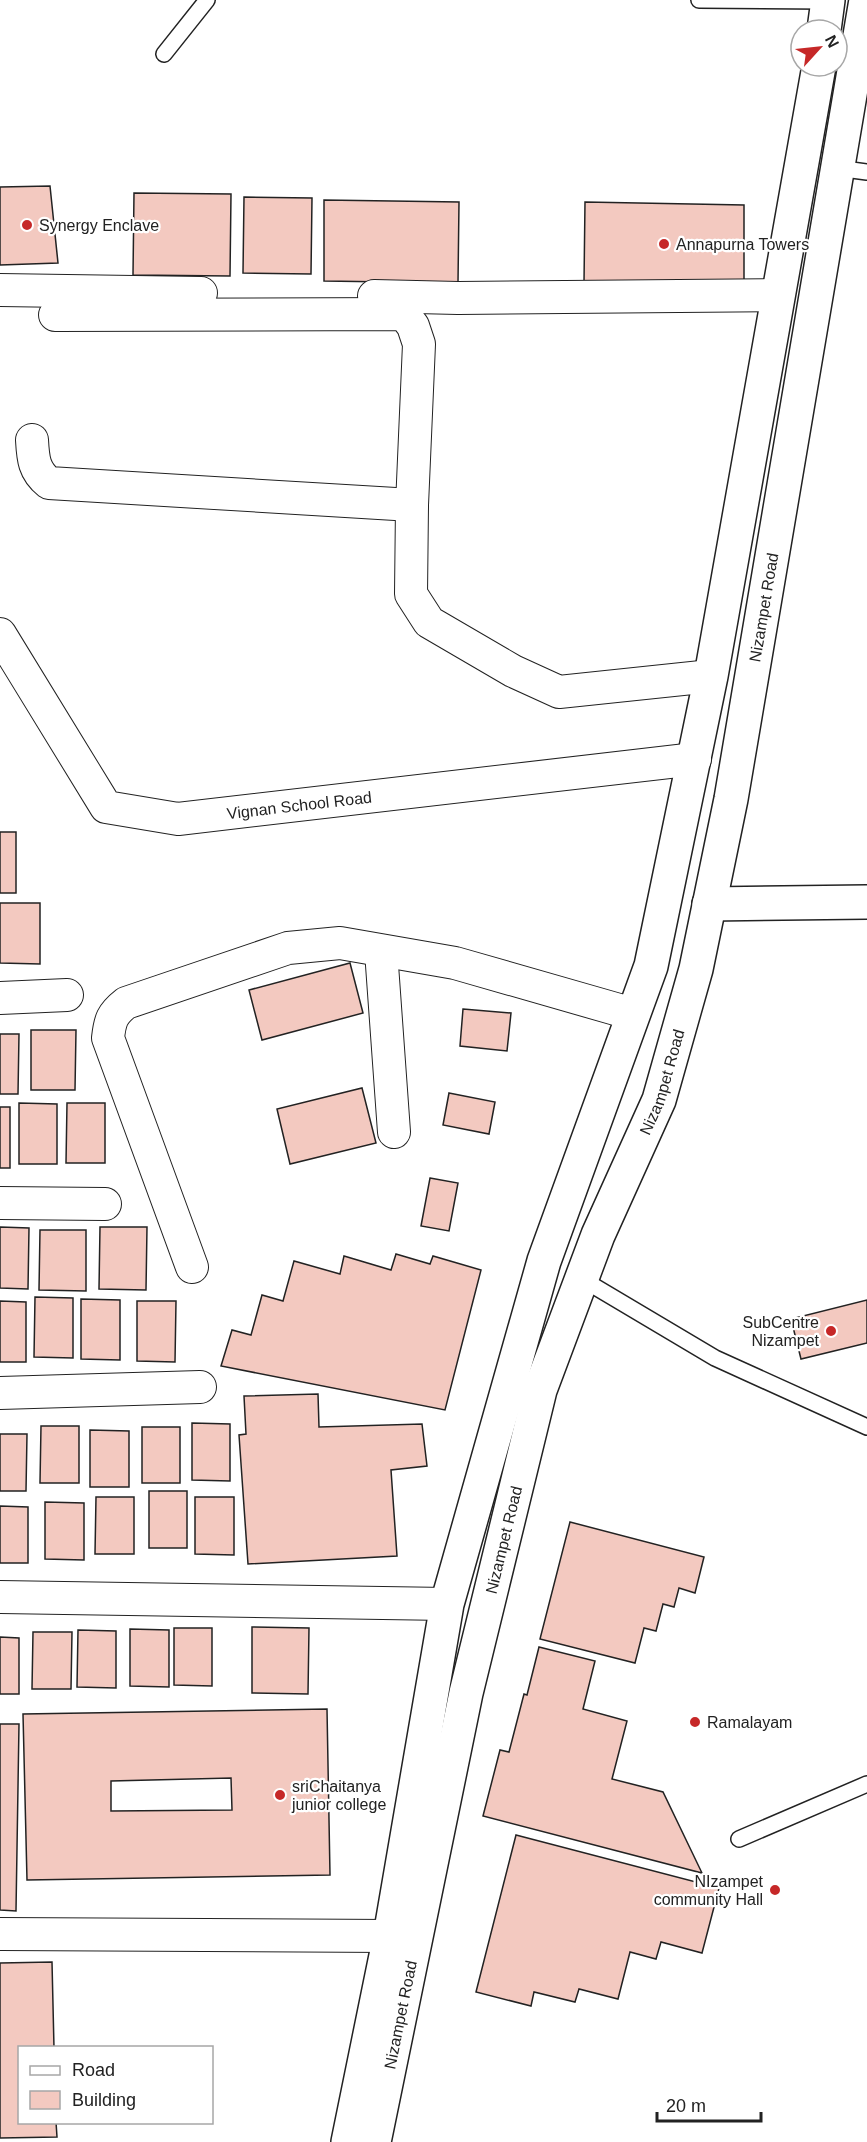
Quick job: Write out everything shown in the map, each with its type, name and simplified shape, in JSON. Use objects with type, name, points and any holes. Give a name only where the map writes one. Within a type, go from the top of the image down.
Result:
[{"type":"main road","name":"Nizampet Road","points":[[374,2142],[469,1681],[540,1390],[598,1235],[660,1100],[696,969],[852,170],[866,0]]},
{"type":"main road","name":"Nizampet Road","points":[[348,2142],[390,1936],[447,1604],[544,1261],[651,966],[711,676],[817,78]]},
{"type":"main road","points":[[709,904],[867,902]]},
{"type":"main road","points":[[593,1125],[639,1145]]},
{"type":"street","points":[[0,290],[458,298],[778,295]]},
{"type":"street","points":[[55,315],[404,314],[413,326],[419,344],[412,505],[411,594],[429,622],[513,671],[559,692],[711,676]]},
{"type":"street","points":[[32,440],[33,464],[40,476],[49,483],[412,505]]},
{"type":"street","name":"Vignan School Road","points":[[0,634],[106,807],[178,819],[695,759]]},
{"type":"street","points":[[192,1267],[108,1038],[109,1026],[115,1012],[126,1003],[288,948],[340,943],[455,963],[633,1014]]},
{"type":"street","points":[[381,951],[394,1132]]},
{"type":"street","points":[[0,998],[67,995]]},
{"type":"street","points":[[0,1203],[105,1204]]},
{"type":"street","points":[[0,1393],[200,1387]]},
{"type":"street","points":[[0,1597],[447,1604]]},
{"type":"street","points":[[0,1934],[390,1936]]},
{"type":"lane","points":[[164,54],[207,0]]},
{"type":"lane","points":[[699,0],[826,10]]},
{"type":"lane","points":[[582,1279],[715,1358],[867,1427]]},
{"type":"lane","points":[[739,1839],[867,1784]]},
{"type":"building","name":"Synergy Enclave","points":[[50,186],[58,263],[0,265],[0,187]]},
{"type":"building","points":[[134,193],[231,194],[230,276],[133,275]]},
{"type":"building","points":[[244,197],[312,198],[311,274],[243,273]]},
{"type":"building","points":[[324,200],[459,202],[458,283],[324,281]]},
{"type":"building","name":"Annapurna Towers","points":[[585,202],[744,205],[744,285],[584,283]]},
{"type":"building","points":[[0,832],[16,832],[16,893],[0,893]]},
{"type":"building","points":[[0,903],[40,903],[40,964],[0,963]]},
{"type":"building","points":[[350,963],[363,1013],[262,1040],[249,990]]},
{"type":"building","points":[[463,1009],[511,1013],[507,1051],[460,1046]]},
{"type":"building","points":[[31,1030],[76,1030],[75,1090],[31,1090]]},
{"type":"building","points":[[0,1034],[19,1034],[18,1094],[0,1094]]},
{"type":"building","points":[[362,1088],[376,1143],[290,1164],[277,1109]]},
{"type":"building","points":[[449,1093],[495,1102],[489,1134],[443,1125]]},
{"type":"building","points":[[19,1103],[57,1104],[57,1164],[19,1164]]},
{"type":"building","points":[[67,1103],[105,1103],[105,1163],[66,1163]]},
{"type":"building","points":[[0,1107],[10,1107],[10,1168],[0,1168]]},
{"type":"building","points":[[430,1178],[458,1183],[449,1231],[421,1226]]},
{"type":"building","points":[[0,1227],[29,1228],[28,1289],[0,1288]]},
{"type":"building","points":[[100,1227],[147,1227],[146,1290],[99,1289]]},
{"type":"building","points":[[40,1230],[86,1230],[86,1291],[39,1290]]},
{"type":"building","points":[[396,1254],[430,1264],[433,1256],[481,1270],[445,1410],[221,1366],[232,1330],[251,1335],[262,1295],[283,1301],[294,1261],[340,1274],[344,1256],[391,1270]]},
{"type":"building","points":[[35,1297],[73,1298],[73,1358],[34,1357]]},
{"type":"building","points":[[81,1299],[120,1300],[120,1360],[81,1359]]},
{"type":"building","name":"SubCentre Nizampet","points":[[867,1300],[867,1343],[801,1359],[791,1319]]},
{"type":"building","points":[[0,1301],[26,1302],[26,1362],[0,1362]]},
{"type":"building","points":[[137,1301],[176,1301],[175,1362],[137,1361]]},
{"type":"building","points":[[318,1394],[319,1427],[422,1424],[427,1466],[391,1470],[397,1556],[248,1564],[239,1435],[246,1434],[244,1396]]},
{"type":"building","points":[[192,1423],[230,1424],[230,1481],[192,1480]]},
{"type":"building","points":[[41,1426],[79,1426],[79,1483],[40,1483]]},
{"type":"building","points":[[142,1427],[180,1427],[180,1483],[142,1483]]},
{"type":"building","points":[[90,1430],[129,1431],[129,1487],[90,1487]]},
{"type":"building","points":[[0,1434],[27,1434],[26,1491],[0,1491]]},
{"type":"building","points":[[149,1491],[187,1491],[187,1548],[149,1548]]},
{"type":"building","points":[[96,1497],[134,1497],[134,1554],[95,1554]]},
{"type":"building","points":[[195,1497],[234,1497],[234,1555],[195,1554]]},
{"type":"building","points":[[45,1502],[84,1503],[84,1560],[45,1559]]},
{"type":"building","points":[[0,1506],[28,1507],[28,1563],[0,1563]]},
{"type":"building","points":[[570,1522],[704,1557],[695,1593],[679,1588],[674,1607],[663,1604],[656,1631],[644,1628],[635,1663],[540,1639]]},
{"type":"building","points":[[252,1627],[309,1628],[308,1694],[252,1693]]},
{"type":"building","points":[[174,1628],[212,1628],[212,1686],[174,1685]]},
{"type":"building","points":[[130,1629],[169,1630],[169,1687],[130,1686]]},
{"type":"building","points":[[78,1630],[116,1631],[116,1688],[77,1687]]},
{"type":"building","points":[[33,1632],[72,1632],[71,1689],[32,1689]]},
{"type":"building","points":[[0,1637],[19,1638],[19,1694],[0,1694]]},
{"type":"building","points":[[539,1647],[595,1661],[583,1709],[627,1721],[612,1779],[663,1792],[702,1873],[483,1816],[500,1750],[509,1752]]},
{"type":"building","name":"sriChaitanya junior college","points":[[327,1709],[330,1875],[27,1880],[23,1714]],"holes":[[[231,1778],[232,1810],[111,1811],[111,1781]]]},
{"type":"building","points":[[0,1724],[19,1724],[16,1911],[0,1910]]},
{"type":"building","points":[[516,1835],[719,1888],[702,1953],[661,1942],[656,1959],[630,1952],[618,1999],[579,1989],[575,2002],[534,1992],[531,2006],[476,1992]]},
{"type":"building","points":[[52,1962],[54,2046],[18,2046],[18,2124],[56,2124],[57,2137],[0,2138],[0,1963]]},
{"type":"place","name":"Synergy Enclave","points":[[27,225]]},
{"type":"place","name":"Annapurna Towers","points":[[664,244]]},
{"type":"place","name":"SubCentre Nizampet","points":[[831,1331]]},
{"type":"place","name":"Ramalayam","points":[[695,1722]]},
{"type":"place","name":"sriChaitanya junior college","points":[[280,1795]]},
{"type":"place","name":"NIzampet community Hall","points":[[775,1890]]}]
